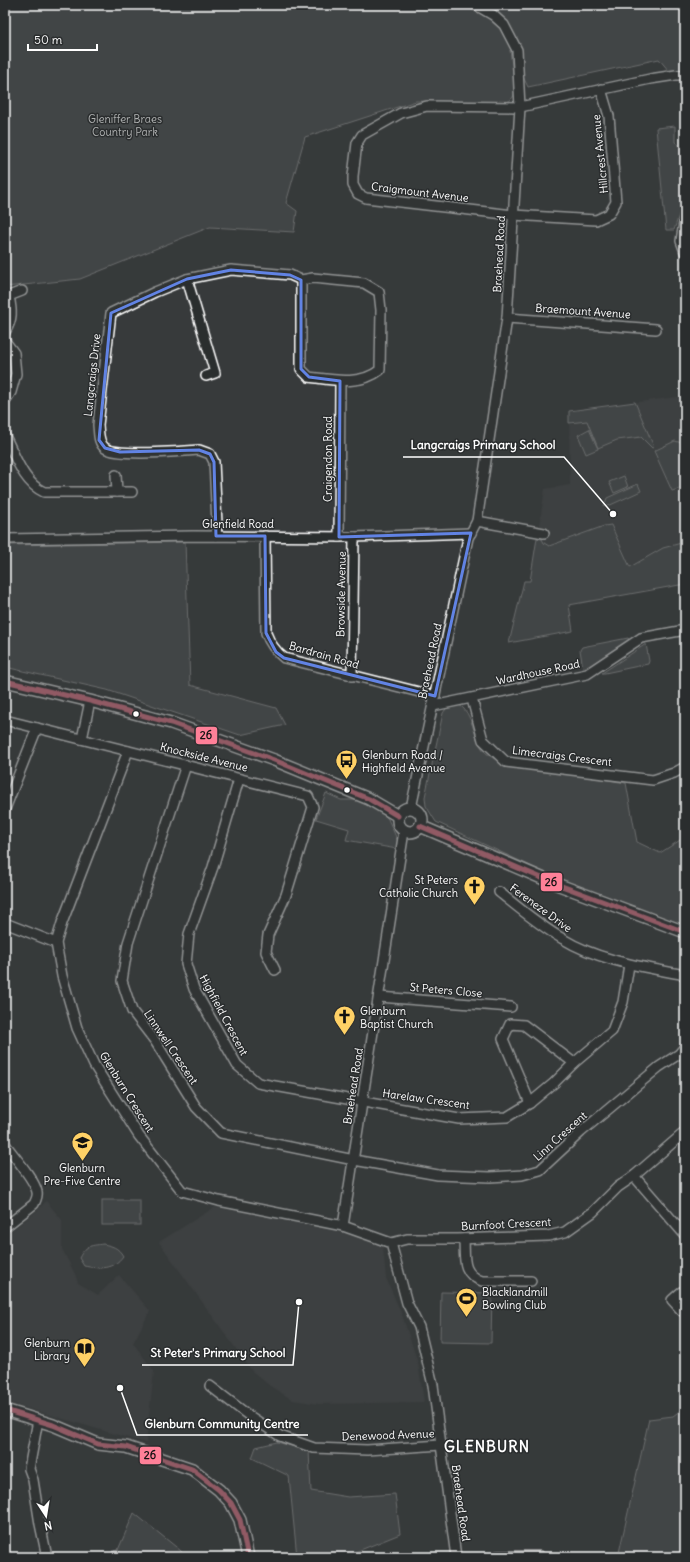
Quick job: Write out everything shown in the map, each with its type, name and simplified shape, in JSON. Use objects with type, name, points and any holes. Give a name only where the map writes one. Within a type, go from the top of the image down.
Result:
[{"type":"street","name":"Braehead Road","points":[[411,808],[468,538],[478,521],[507,318],[520,108],[517,50],[504,25],[493,14],[476,5]]},
{"type":"street","points":[[520,108],[676,75],[685,76]]},
{"type":"street","name":"Hillcrest Avenue","points":[[513,215],[596,220],[609,214],[616,202],[616,194],[609,116],[601,90]]},
{"type":"street","name":"Craigmount Avenue","points":[[513,215],[366,198],[358,194],[354,185],[353,176],[357,143],[362,136],[401,113],[427,106],[520,108]]},
{"type":"street","points":[[685,218],[682,241],[685,252]]},
{"type":"street","name":"Langcraigs Drive","points":[[216,536],[217,524],[214,462],[210,454],[199,450],[120,452],[105,448],[99,440],[98,425],[111,313],[188,279],[232,270],[290,275],[300,280]]},
{"type":"street","points":[[313,278],[364,283],[379,292],[381,310],[380,370],[372,377],[340,381],[309,377],[301,369],[300,280],[313,278]]},
{"type":"street","points":[[188,279],[215,373],[206,376]]},
{"type":"street","points":[[5,332],[11,323],[12,307],[7,296],[22,291]]},
{"type":"street","name":"Braemount Avenue","points":[[507,318],[656,329]]},
{"type":"street","points":[[5,341],[14,352],[16,374],[11,392],[5,401]]},
{"type":"street","name":"Craigendon Road","points":[[339,537],[340,381]]},
{"type":"street","points":[[5,436],[26,476],[36,488],[44,492],[132,492]]},
{"type":"street","points":[[116,475],[117,492]]},
{"type":"street","points":[[478,521],[544,533]]},
{"type":"street","name":"Glenfield Road","points":[[5,539],[216,536],[354,537],[471,533]]},
{"type":"street","name":"Bardrain Road","points":[[265,536],[266,633],[269,642],[276,652],[284,658],[435,696]]},
{"type":"street","name":"Browside Avenue","points":[[352,676],[354,537]]},
{"type":"street","name":"Wardhouse Road","points":[[433,706],[587,674],[641,638],[685,630]]},
{"type":"street","points":[[5,681],[90,701],[171,723],[274,760],[369,799],[398,816]]},
{"type":"street","name":"Limecraigs Crescent","points":[[472,699],[483,740],[506,762],[653,780],[674,773],[685,767]]},
{"type":"street","points":[[82,739],[90,701]]},
{"type":"street","name":"Knockside Avenue","points":[[5,720],[308,796],[313,807],[286,895],[268,935],[266,952],[275,970]]},
{"type":"street","points":[[5,808],[37,728]]},
{"type":"street","name":"Glenburn Crescent","points":[[128,751],[62,923],[56,943],[62,976],[77,1028],[94,1065],[139,1136],[182,1191],[219,1201],[343,1226]]},
{"type":"street","name":"Linnwell Crescent","points":[[186,765],[128,943],[122,981],[132,1011],[155,1041],[196,1108],[221,1133],[354,1160]]},
{"type":"street","name":"Highfield Crescent","points":[[239,779],[213,867],[189,934],[186,964],[194,989],[237,1065],[258,1083],[363,1103]]},
{"type":"street","points":[[411,808],[420,814],[422,821],[420,826],[413,832],[404,831],[399,826],[398,816],[405,809],[411,808]]},
{"type":"street","points":[[420,826],[551,882],[685,932]]},
{"type":"street","name":"Braehead Road","points":[[343,1226],[404,831]]},
{"type":"street","name":"Fereneze Drive","points":[[499,892],[563,939],[591,952],[629,965],[685,975]]},
{"type":"street","points":[[5,923],[56,943]]},
{"type":"street","name":"Harelaw Crescent","points":[[363,1103],[459,1119],[507,1117],[530,1103],[612,1031],[623,1002],[629,965]]},
{"type":"street","name":"St Peters Close","points":[[379,997],[511,1007]]},
{"type":"street","points":[[530,1103],[503,1039],[510,1024],[524,1025],[574,1063]]},
{"type":"street","name":"Linn Crescent","points":[[354,1160],[438,1176],[490,1177],[522,1175],[540,1170],[581,1132],[659,1068],[679,1054],[685,1047]]},
{"type":"street","name":"Burnfoot Crescent","points":[[391,1243],[407,1239],[464,1239],[548,1236],[565,1232],[593,1212],[618,1187],[634,1176],[685,1132]]},
{"type":"street","points":[[5,1144],[31,1180],[37,1192],[37,1199],[34,1204],[5,1227]]},
{"type":"street","points":[[634,1176],[685,1235]]},
{"type":"street","points":[[343,1226],[391,1243]]},
{"type":"street","points":[[464,1239],[466,1269],[474,1278],[482,1281],[531,1281]]},
{"type":"street","name":"Braehead Road","points":[[391,1243],[407,1303],[419,1327],[432,1386],[456,1557]]},
{"type":"street","points":[[685,1291],[681,1292],[672,1300],[682,1311],[685,1312]]},
{"type":"street","name":"Denewood Avenue","points":[[210,1386],[248,1415],[280,1436],[314,1448],[367,1450],[441,1446]]},
{"type":"street","points":[[5,1410],[53,1425],[98,1444],[126,1447],[192,1470],[219,1490],[231,1503],[240,1520],[248,1557]]},
{"type":"street","points":[[38,1420],[29,1469],[33,1480],[47,1557]]},
{"type":"street","points":[[498,1557],[539,1557]]},
{"type":"highlighted area","points":[[231,270],[290,275],[301,280],[301,369],[309,377],[340,381],[339,537],[471,533],[435,696],[284,658],[276,652],[266,633],[265,536],[216,536],[214,462],[210,454],[199,450],[120,452],[105,448],[99,440],[111,313],[187,279]]},
{"type":"shaded area","points":[[685,396],[685,584],[569,605],[573,631],[509,643],[524,581],[530,581],[545,489],[570,485],[569,411]]},
{"type":"shaded area","points":[[46,1201],[62,1220],[62,1249],[78,1283],[98,1295],[119,1275],[150,1311],[133,1343],[154,1371],[146,1443],[5,1402],[5,1236],[39,1209]]},
{"type":"shaded area","points":[[215,1207],[317,1225],[381,1243],[383,1248],[386,1278],[402,1315],[418,1363],[424,1402],[319,1404],[293,1400],[270,1386],[252,1371],[159,1242]]},
{"type":"green space","name":"Gleniffer Braes Country Park","points":[[5,5],[685,5],[685,72],[669,71],[659,59],[528,87],[510,50],[515,90],[513,98],[505,103],[416,101],[305,137],[286,203],[297,211],[294,232],[210,227],[80,279],[5,287]]},
{"type":"green space","points":[[675,126],[675,142],[685,150],[685,197],[674,230],[666,230],[656,128]]},
{"type":"green space","points":[[635,402],[654,447],[652,448],[641,437],[617,440],[598,448],[587,421],[569,423],[569,411]]},
{"type":"green space","points":[[589,429],[598,449],[586,454],[578,435]]},
{"type":"green space","points":[[675,441],[682,443],[685,442],[685,487],[672,491],[654,451]]},
{"type":"green space","points":[[624,476],[628,487],[614,493],[609,482]]},
{"type":"green space","points":[[638,484],[641,491],[606,507],[604,506],[607,498]]},
{"type":"green space","points":[[611,525],[630,567],[663,548],[685,542],[685,584],[569,605],[573,631],[509,643],[524,581],[530,581],[537,538],[542,539],[544,543],[549,546],[604,526]]},
{"type":"green space","points":[[185,542],[190,685],[276,708],[285,725],[240,735],[107,690],[5,667],[5,545]]},
{"type":"green space","points":[[629,639],[589,666],[583,668],[580,650],[582,647]]},
{"type":"green space","points":[[646,644],[649,661],[648,664],[602,673]]},
{"type":"green space","points":[[458,704],[467,713],[480,745],[488,755],[493,758],[503,763],[626,783],[637,842],[660,853],[685,837],[685,925],[638,910],[576,887],[436,822],[426,806],[425,797],[443,713],[448,706]]},
{"type":"green space","points":[[326,793],[341,800],[364,800],[378,809],[388,819],[400,846],[397,849],[346,840],[349,829],[316,819]]},
{"type":"green space","points":[[102,1200],[140,1200],[140,1225],[102,1225]]},
{"type":"green space","points":[[103,1244],[117,1249],[123,1256],[119,1261],[110,1266],[95,1268],[84,1266],[79,1258],[86,1248]]},
{"type":"green space","name":"Blacklandmill Bowling Club","points":[[441,1292],[492,1293],[491,1343],[440,1342]]},
{"type":"green space","points":[[685,1407],[685,1557],[618,1557],[649,1419],[673,1416]]},
{"type":"green space","points":[[277,1442],[309,1451],[311,1491],[348,1497],[395,1494],[400,1534],[343,1557],[297,1557],[289,1476],[252,1458],[256,1447]]},
{"type":"green space","points":[[134,1513],[181,1551],[184,1557],[115,1557]]},
{"type":"transit line","name":"26","points":[[5,681],[90,701],[171,723],[274,760],[369,799],[398,816]]},
{"type":"transit line","name":"26","points":[[420,826],[551,882],[685,932]]},
{"type":"transit line","name":"26","points":[[5,1410],[53,1425],[98,1444],[126,1447],[192,1469],[219,1490],[231,1503],[240,1520],[248,1557]]},
{"type":"place","name":"Langcraigs Primary School","points":[[613,514]]},
{"type":"place","name":"Glenburn Road / Highfield Avenue","points":[[346,780]]},
{"type":"place","name":"St Peters Catholic Church","points":[[474,906]]},
{"type":"place","name":"Glenburn Baptist Church","points":[[344,1036]]},
{"type":"place","name":"Glenburn Pre-Five Centre","points":[[82,1162]]},
{"type":"place","name":"St Peter's Primary School","points":[[299,1302]]},
{"type":"place","name":"Blacklandmill Bowling Club","points":[[466,1318]]},
{"type":"place","name":"Glenburn Library","points":[[85,1368]]},
{"type":"place","name":"Glenburn Community Centre","points":[[120,1388]]},
{"type":"district","name":"GLENBURN","points":[[487,1447]]}]
